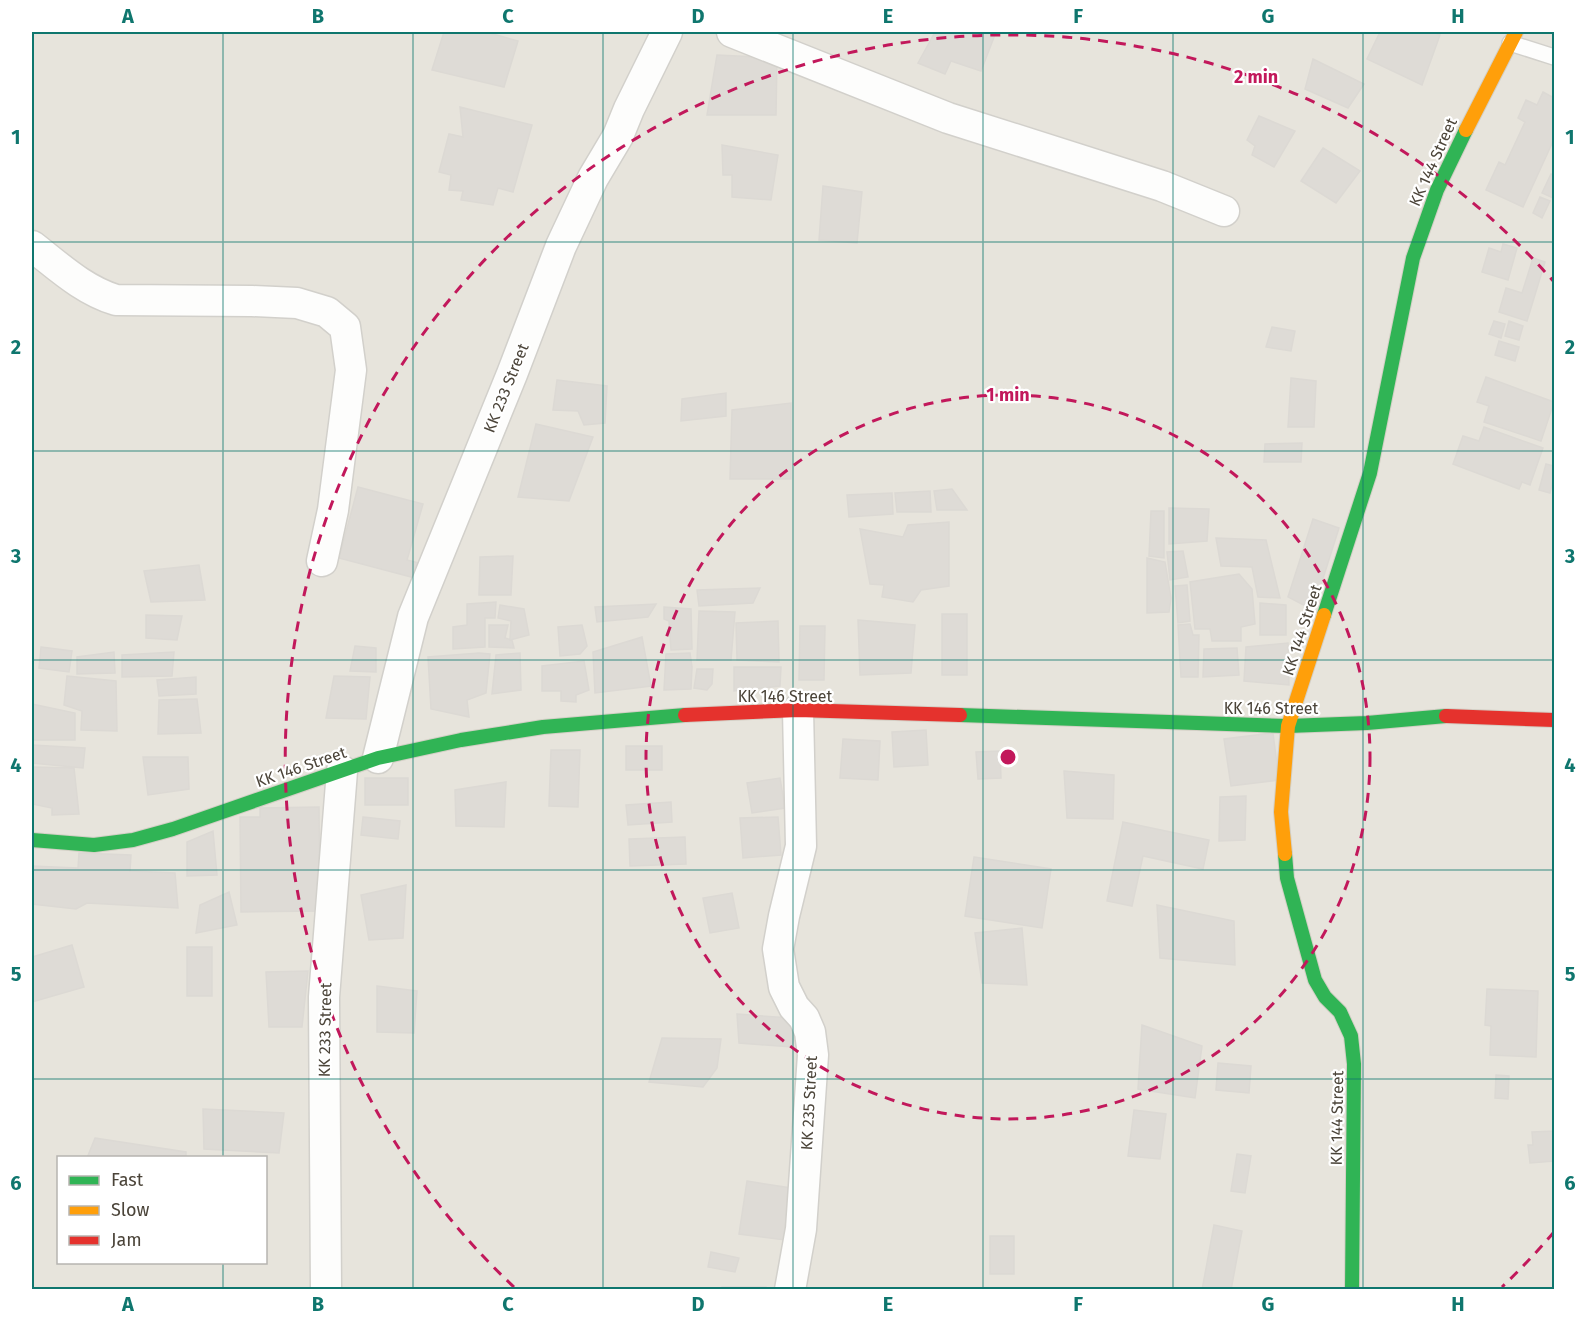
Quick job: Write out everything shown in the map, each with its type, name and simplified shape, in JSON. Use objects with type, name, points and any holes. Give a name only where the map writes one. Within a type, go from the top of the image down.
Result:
[{"type":"street","name":"KK 233 Street","points":[[378,758],[413,617],[512,374],[561,246],[593,178],[618,136],[667,32]]},
{"type":"street","points":[[732,32],[948,118],[1162,186],[1224,211]]},
{"type":"street","name":"KK 144 Street","points":[[1352,1290],[1354,1064],[1351,1036],[1340,1012],[1325,997],[1315,980],[1287,878],[1281,812],[1288,726],[1370,473],[1413,258],[1437,190],[1513,37]]},
{"type":"street","points":[[32,246],[86,288],[116,300],[297,303],[327,312],[345,327],[351,370],[333,510],[322,561]]},
{"type":"street","name":"KK 146 Street","points":[[32,840],[94,845],[133,840],[173,829],[378,758],[461,740],[543,727],[706,713],[798,710],[1288,726],[1367,723],[1452,715],[1554,720]]},
{"type":"street","name":"KK 235 Street","points":[[790,1290],[801,1229],[813,1055],[810,1032],[804,1018],[794,1007],[784,987],[778,949],[801,846],[798,710]]},
{"type":"street","name":"KK 233 Street","points":[[326,1290],[324,997],[342,771]]},
{"type":"lane","points":[[1513,37],[1554,57]]},
{"type":"shaded area","points":[[32,32],[1554,32],[1554,1289],[32,1289]]},
{"type":"building","points":[[444,32],[486,32],[518,41],[504,87],[432,70]]},
{"type":"building","points":[[935,32],[996,32],[981,71],[951,61],[945,74],[918,63]]},
{"type":"building","points":[[1380,32],[1433,32],[1440,35],[1422,85],[1367,59]]},
{"type":"building","points":[[717,55],[777,58],[776,115],[707,115]]},
{"type":"building","points":[[1313,59],[1364,84],[1348,108],[1305,89]]},
{"type":"building","points":[[1543,92],[1554,98],[1554,139],[1523,207],[1486,190],[1499,162],[1505,165],[1525,122],[1518,118],[1526,100],[1537,105]]},
{"type":"building","points":[[460,107],[532,125],[513,192],[498,188],[493,205],[461,200],[463,191],[449,190],[451,175],[439,172],[449,134],[463,137]]},
{"type":"building","points":[[1259,116],[1295,131],[1274,167],[1252,155],[1255,146],[1247,140]]},
{"type":"building","points":[[722,145],[778,155],[771,200],[732,197],[732,175],[723,175]]},
{"type":"building","points":[[1323,148],[1360,171],[1336,203],[1301,181]]},
{"type":"building","points":[[1551,174],[1554,175],[1553,198],[1542,193]]},
{"type":"building","points":[[823,186],[862,192],[857,243],[819,240]]},
{"type":"building","points":[[1540,197],[1550,201],[1542,218],[1533,213]]},
{"type":"building","points":[[1503,244],[1517,248],[1508,280],[1482,272],[1489,248],[1501,252]]},
{"type":"building","points":[[1533,258],[1545,262],[1527,321],[1499,312],[1506,288],[1522,293]]},
{"type":"building","points":[[1494,321],[1505,324],[1501,338],[1489,334]]},
{"type":"building","points":[[1509,321],[1523,326],[1519,340],[1505,336]]},
{"type":"building","points":[[1272,327],[1295,331],[1291,351],[1266,347]]},
{"type":"building","points":[[1499,341],[1519,347],[1515,361],[1495,355]]},
{"type":"building","points":[[1486,377],[1554,402],[1541,441],[1484,422],[1489,406],[1477,402]]},
{"type":"building","points":[[1291,378],[1316,381],[1314,427],[1288,427]]},
{"type":"building","points":[[557,380],[607,386],[605,423],[584,425],[578,411],[553,410]]},
{"type":"building","points":[[726,393],[726,416],[681,421],[682,399]]},
{"type":"building","points":[[791,403],[791,479],[730,479],[732,410]]},
{"type":"building","points":[[536,424],[593,437],[569,501],[518,497]]},
{"type":"building","points":[[1484,427],[1543,448],[1530,485],[1522,482],[1519,489],[1453,464],[1463,436],[1479,441]]},
{"type":"building","points":[[1302,443],[1301,462],[1264,462],[1265,444]]},
{"type":"building","points":[[1546,464],[1554,466],[1550,493],[1539,490]]},
{"type":"building","points":[[358,487],[423,504],[407,560],[419,563],[415,578],[339,558]]},
{"type":"building","points":[[952,489],[967,510],[937,510],[934,491]]},
{"type":"building","points":[[930,491],[931,512],[897,512],[895,493]]},
{"type":"building","points":[[892,493],[893,514],[849,517],[847,495]]},
{"type":"building","points":[[1169,508],[1209,509],[1207,541],[1169,544]]},
{"type":"building","points":[[1151,511],[1164,511],[1164,558],[1149,556]]},
{"type":"building","points":[[1313,519],[1339,528],[1313,610],[1288,597]]},
{"type":"building","points":[[949,522],[949,586],[921,590],[913,602],[882,597],[884,585],[870,584],[860,529],[903,537],[908,525]]},
{"type":"building","points":[[1216,538],[1266,540],[1280,598],[1258,597],[1252,567],[1221,566]]},
{"type":"building","points":[[1183,551],[1188,577],[1170,580],[1167,552]]},
{"type":"building","points":[[513,556],[511,595],[479,595],[480,557]]},
{"type":"building","points":[[1147,558],[1165,562],[1171,598],[1169,612],[1147,613]]},
{"type":"building","points":[[199,565],[205,600],[151,602],[144,571]]},
{"type":"building","points":[[1239,574],[1252,589],[1255,624],[1241,627],[1241,641],[1212,641],[1210,629],[1195,629],[1190,582]]},
{"type":"building","points":[[1187,585],[1190,621],[1178,623],[1175,586]]},
{"type":"building","points":[[760,588],[753,603],[699,606],[697,590]]},
{"type":"building","points":[[496,602],[495,618],[485,618],[485,647],[453,649],[453,627],[467,625],[467,604]]},
{"type":"building","points":[[1260,603],[1286,605],[1286,635],[1260,635]]},
{"type":"building","points":[[656,604],[648,617],[597,622],[595,607]]},
{"type":"building","points":[[500,605],[524,609],[529,635],[510,640],[511,621],[498,618]]},
{"type":"building","points":[[664,607],[691,609],[692,649],[671,650],[669,621],[664,619]]},
{"type":"building","points":[[699,611],[735,612],[731,660],[697,660]]},
{"type":"building","points":[[942,614],[967,614],[967,675],[942,675]]},
{"type":"building","points":[[146,615],[182,616],[177,640],[146,638]]},
{"type":"building","points":[[858,620],[915,625],[911,673],[860,675]]},
{"type":"building","points":[[778,621],[779,662],[737,660],[736,623]]},
{"type":"building","points":[[1190,624],[1193,635],[1199,635],[1198,677],[1181,677],[1178,625]]},
{"type":"building","points":[[489,625],[508,625],[505,638],[512,640],[514,648],[489,647]]},
{"type":"building","points":[[582,625],[587,646],[580,654],[560,656],[558,627]]},
{"type":"building","points":[[800,626],[825,626],[824,680],[799,680]]},
{"type":"building","points":[[642,637],[651,686],[595,693],[593,652]]},
{"type":"building","points":[[1288,643],[1289,685],[1244,681],[1246,647]]},
{"type":"building","points":[[355,646],[376,648],[376,672],[350,671]]},
{"type":"building","points":[[41,647],[72,651],[69,672],[39,668]]},
{"type":"building","points":[[1237,648],[1239,675],[1203,677],[1204,649]]},
{"type":"building","points":[[114,652],[115,673],[77,674],[77,657]]},
{"type":"building","points":[[174,652],[172,676],[122,677],[122,655]]},
{"type":"building","points":[[520,653],[521,690],[492,694],[496,655]]},
{"type":"building","points":[[690,653],[691,689],[664,690],[666,654]]},
{"type":"building","points":[[490,654],[486,693],[467,700],[469,717],[431,709],[428,657]]},
{"type":"building","points":[[584,661],[589,690],[576,695],[576,702],[561,701],[561,691],[542,691],[542,666]]},
{"type":"building","points":[[734,667],[781,667],[780,686],[734,691]]},
{"type":"building","points":[[697,669],[713,669],[712,684],[707,690],[694,688]]},
{"type":"building","points":[[67,676],[116,681],[117,731],[81,730],[82,711],[64,705]]},
{"type":"building","points":[[334,676],[370,677],[366,719],[326,718]]},
{"type":"building","points":[[196,677],[196,694],[159,696],[157,680]]},
{"type":"building","points":[[197,699],[201,733],[158,734],[159,700]]},
{"type":"building","points":[[32,704],[75,713],[75,740],[32,740]]},
{"type":"building","points":[[926,730],[928,765],[894,767],[892,732]]},
{"type":"building","points":[[1273,733],[1279,780],[1231,786],[1224,739]]},
{"type":"building","points":[[843,739],[880,741],[878,780],[840,778]]},
{"type":"building","points":[[32,745],[85,748],[83,768],[32,763]]},
{"type":"building","points":[[626,746],[662,746],[662,770],[626,770]]},
{"type":"building","points":[[551,750],[580,750],[578,807],[549,806]]},
{"type":"building","points":[[1000,751],[1001,778],[978,779],[976,752]]},
{"type":"building","points":[[143,757],[188,757],[189,789],[148,795]]},
{"type":"building","points":[[32,767],[74,768],[79,814],[52,815],[52,808],[32,804]]},
{"type":"building","points":[[1064,771],[1114,775],[1113,819],[1067,818]]},
{"type":"building","points":[[365,778],[408,778],[408,805],[365,805]]},
{"type":"building","points":[[780,778],[785,808],[752,813],[747,783]]},
{"type":"building","points":[[506,782],[504,827],[456,826],[455,790]]},
{"type":"building","points":[[1246,796],[1245,840],[1219,841],[1220,797]]},
{"type":"building","points":[[671,802],[672,822],[628,825],[626,805]]},
{"type":"building","points":[[319,807],[320,911],[241,912],[240,817],[260,817],[260,808]]},
{"type":"building","points":[[363,817],[400,821],[398,839],[361,835]]},
{"type":"building","points":[[778,817],[781,855],[743,858],[740,818]]},
{"type":"building","points":[[1123,822],[1209,840],[1203,869],[1143,856],[1132,906],[1107,901]]},
{"type":"building","points":[[213,831],[217,875],[187,876],[187,842]]},
{"type":"building","points":[[685,837],[686,864],[630,866],[629,839]]},
{"type":"building","points":[[79,853],[131,855],[130,871],[175,873],[178,908],[87,903],[76,909],[32,904],[32,866],[78,868]]},
{"type":"building","points":[[974,857],[1051,869],[1042,928],[965,916]]},
{"type":"building","points":[[406,885],[403,938],[369,940],[361,895]]},
{"type":"building","points":[[229,892],[237,925],[196,933],[200,905]]},
{"type":"building","points":[[732,893],[739,928],[710,933],[703,898]]},
{"type":"building","points":[[1157,905],[1234,921],[1235,965],[1160,958]]},
{"type":"building","points":[[1022,928],[1027,985],[982,983],[975,933]]},
{"type":"building","points":[[72,945],[84,987],[32,1002],[32,957]]},
{"type":"building","points":[[187,947],[212,947],[212,996],[187,996]]},
{"type":"building","points":[[308,971],[302,1027],[269,1027],[266,972]]},
{"type":"building","points":[[377,986],[417,991],[414,1033],[377,1032]]},
{"type":"building","points":[[1487,989],[1538,991],[1536,1057],[1490,1055],[1491,1026],[1485,1025]]},
{"type":"building","points":[[737,1014],[790,1018],[794,1036],[792,1047],[739,1043]]},
{"type":"building","points":[[1142,1025],[1202,1046],[1195,1098],[1138,1089]]},
{"type":"building","points":[[662,1038],[721,1039],[717,1068],[703,1087],[649,1082]]},
{"type":"building","points":[[1218,1063],[1251,1066],[1249,1093],[1216,1090]]},
{"type":"building","points":[[1496,1075],[1509,1076],[1508,1099],[1495,1098]]},
{"type":"building","points":[[203,1109],[284,1113],[279,1153],[204,1149]]},
{"type":"building","points":[[1134,1110],[1166,1114],[1160,1159],[1128,1156]]},
{"type":"building","points":[[1554,1131],[1554,1161],[1530,1163],[1528,1145],[1533,1145],[1532,1132]]},
{"type":"building","points":[[95,1138],[186,1152],[186,1156],[88,1156]]},
{"type":"building","points":[[1237,1154],[1251,1156],[1245,1193],[1231,1191]]},
{"type":"building","points":[[747,1181],[791,1188],[785,1240],[739,1234]]},
{"type":"building","points":[[1214,1225],[1242,1231],[1231,1290],[1202,1290]]},
{"type":"building","points":[[990,1236],[1014,1236],[1014,1274],[990,1274]]},
{"type":"building","points":[[711,1252],[739,1258],[735,1272],[708,1267]]},
{"type":"building","points":[[722,1287],[766,1287],[766,1290],[722,1290]]},
{"type":"traffic: fast","points":[[1324,615],[1370,473],[1413,258],[1437,190],[1466,130]]},
{"type":"traffic: fast","points":[[32,840],[94,845],[133,840],[173,829],[378,758],[461,740],[543,727],[685,715]]},
{"type":"traffic: fast","points":[[960,715],[1288,726],[1367,723],[1446,716]]},
{"type":"traffic: fast","points":[[1285,854],[1287,878],[1315,980],[1325,997],[1340,1012],[1351,1036],[1354,1064],[1352,1290]]},
{"type":"traffic: slow","points":[[1466,130],[1516,32]]},
{"type":"traffic: slow","points":[[1285,854],[1281,812],[1288,726],[1324,615]]},
{"type":"traffic: jam","points":[[685,715],[798,710],[960,715]]},
{"type":"traffic: jam","points":[[1446,716],[1554,720]]}]
